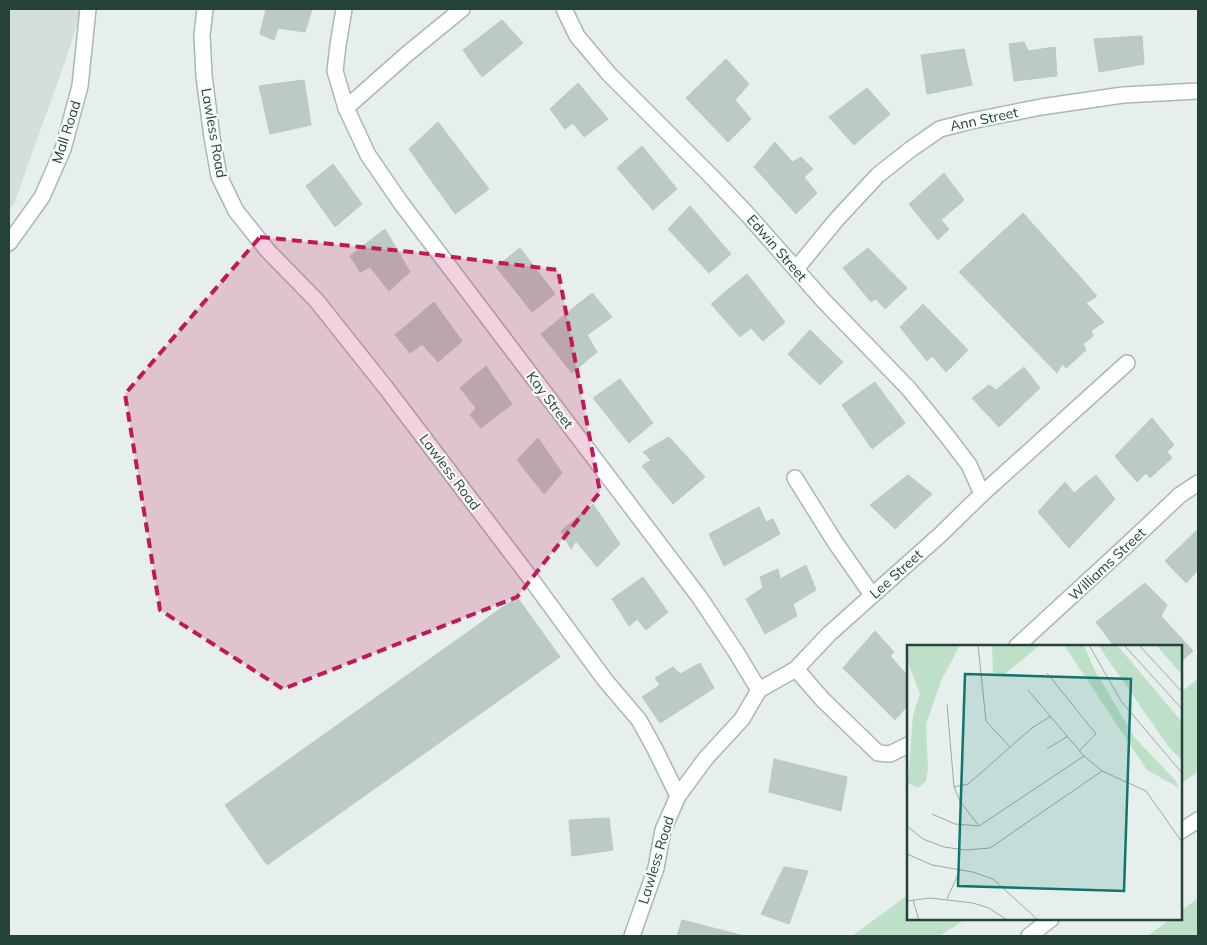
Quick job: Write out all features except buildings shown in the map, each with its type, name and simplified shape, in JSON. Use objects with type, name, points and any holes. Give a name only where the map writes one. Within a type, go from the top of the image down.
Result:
[{"type":"street","name":"Lawless Road","points":[[205,9],[202,35],[204,76],[212,137],[219,176],[236,211],[268,251],[316,300],[528,575],[605,680],[639,720],[678,796],[663,830],[656,868],[632,936]]},
{"type":"street","name":"Kay Street","points":[[344,9],[335,71],[346,108],[368,155],[401,203],[700,598],[759,690]]},
{"type":"street","points":[[346,108],[462,9]]},
{"type":"street","name":"Edwin Street","points":[[564,9],[577,36],[609,74],[710,175],[823,300],[909,389],[969,465],[982,494]]},
{"type":"street","name":"Mall Road","points":[[9,243],[42,196],[63,149],[80,86],[85,10]]},
{"type":"street","name":"Ann Street","points":[[796,269],[837,219],[878,175],[940,129],[1041,107],[1123,95],[1198,91]]},
{"type":"street","name":"Lee Street","points":[[759,690],[796,669],[829,634],[1127,363]]},
{"type":"street","points":[[796,478],[835,542],[872,595]]},
{"type":"street","name":"Williams Street","points":[[1018,645],[1180,495],[1198,483]]},
{"type":"street","points":[[796,669],[823,700],[878,753],[890,754],[907,746]]},
{"type":"street","points":[[678,796],[706,758],[742,719],[759,690]]},
{"type":"street","points":[[1182,830],[1198,820]]},
{"type":"street","points":[[1029,936],[1050,920]]},
{"type":"highlighted area","points":[[260,237],[412,252],[558,270],[600,492],[517,597],[283,689],[160,610],[125,394]]},
{"type":"shaded area","points":[[9,9],[82,9],[14,204],[9,210]]},
{"type":"green space","points":[[1198,679],[1198,772],[1182,782],[1182,691]]},
{"type":"green space","points":[[907,896],[907,920],[964,920],[939,936],[852,936]]},
{"type":"green space","points":[[1198,898],[1198,936],[1147,936],[1170,920],[1182,920],[1182,910]]}]
